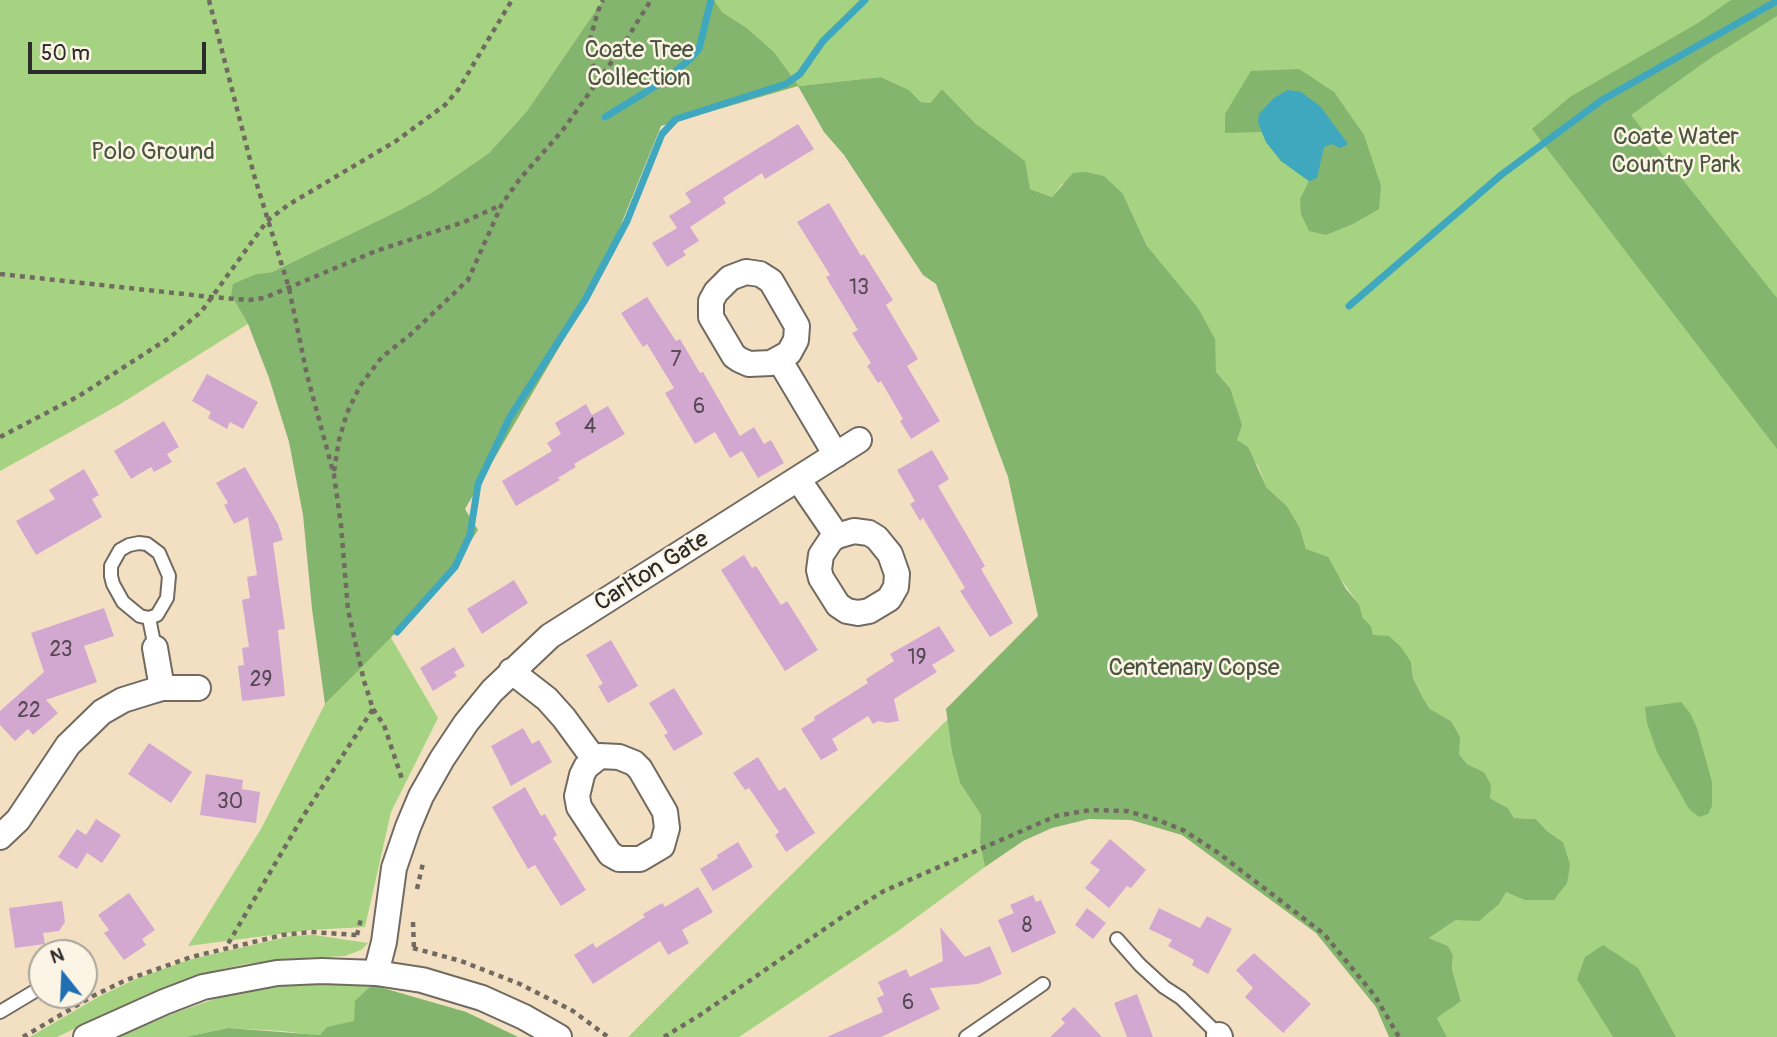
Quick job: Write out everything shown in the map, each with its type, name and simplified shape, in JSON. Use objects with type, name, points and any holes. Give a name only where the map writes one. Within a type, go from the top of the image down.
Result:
[{"type":"street","points":[[780,360],[836,455]]},
{"type":"street","name":"Carlton Gate","points":[[376,973],[384,942],[394,868],[421,796],[466,723],[511,671],[550,636],[859,440]]},
{"type":"street","points":[[798,479],[837,536]]},
{"type":"street","points":[[155,648],[162,688]]},
{"type":"street","points":[[511,671],[547,699],[594,760]]},
{"type":"street","points":[[0,837],[18,820],[68,745],[91,721],[122,701],[162,688],[198,688]]},
{"type":"street","points":[[86,1037],[164,1002],[203,988],[277,973],[322,971],[376,973],[422,980],[482,998],[559,1037]]},
{"type":"lane","points":[[139,543],[153,547],[167,567],[167,598],[157,615],[149,618],[140,616],[128,607],[113,584],[111,566],[120,550],[129,545],[139,543]]},
{"type":"lane","points":[[149,618],[155,648]]},
{"type":"lane","points":[[1117,939],[1140,965],[1181,998],[1220,1036]]},
{"type":"lane","points":[[966,1037],[1043,984]]},
{"type":"lane","points":[[0,1012],[28,995]]},
{"type":"path","points":[[209,0],[267,220],[289,288],[307,375],[334,475],[348,610],[359,662],[373,709],[384,725],[405,788]]},
{"type":"path","points":[[0,437],[79,396],[169,338],[201,312],[267,220],[396,141],[445,105],[458,90],[512,0]]},
{"type":"path","points":[[600,77],[590,60],[588,47],[597,11],[603,0]]},
{"type":"path","points":[[334,475],[339,440],[359,386],[382,357],[410,335],[468,280],[502,204],[519,180],[562,131],[651,0]]},
{"type":"path","points":[[0,274],[211,298],[264,298],[376,251],[464,222],[502,204]]},
{"type":"path","points":[[225,948],[302,818],[373,709]]},
{"type":"path","points":[[664,1037],[884,891],[1056,816],[1090,810],[1127,811],[1155,819],[1183,830],[1217,852],[1324,934],[1375,996],[1398,1037]]},
{"type":"green space","name":"Polo Ground","points":[[0,0],[603,0],[527,111],[489,153],[431,193],[400,210],[272,272],[256,274],[231,295],[248,324],[117,406],[0,471]]},
{"type":"green space","name":"Centenary Copse","points":[[603,0],[714,0],[722,12],[747,28],[774,52],[799,86],[881,77],[909,90],[921,102],[930,103],[942,89],[976,124],[1025,161],[1030,189],[1052,197],[1073,173],[1085,172],[1104,176],[1123,194],[1147,246],[1198,308],[1215,339],[1216,372],[1230,388],[1242,425],[1237,440],[1248,447],[1267,488],[1287,506],[1300,528],[1306,549],[1328,557],[1346,589],[1359,604],[1363,618],[1371,626],[1373,635],[1389,636],[1401,647],[1411,662],[1413,678],[1430,709],[1451,721],[1460,737],[1459,754],[1467,764],[1484,772],[1491,785],[1490,798],[1508,808],[1514,818],[1536,819],[1563,842],[1570,865],[1567,883],[1554,900],[1524,900],[1506,892],[1499,904],[1479,921],[1456,920],[1429,938],[1448,946],[1453,955],[1452,969],[1461,1001],[1437,1018],[1447,1037],[1389,1037],[1376,1007],[1316,933],[1182,835],[1131,820],[1089,819],[1052,828],[1023,841],[985,867],[980,843],[981,815],[960,783],[952,753],[946,709],[1038,616],[1008,477],[936,284],[923,275],[844,155],[824,132],[798,86],[661,126],[609,254],[568,332],[465,509],[478,530],[436,592],[325,704],[303,515],[289,442],[269,378],[248,324],[231,295],[233,284],[256,274],[272,272],[400,210],[431,193],[489,153],[527,111]]},
{"type":"green space","points":[[714,0],[1777,0],[1777,1037],[1447,1037],[1437,1018],[1461,1000],[1452,969],[1453,955],[1448,946],[1429,938],[1506,892],[1524,900],[1563,842],[1536,819],[1514,818],[1508,808],[1490,798],[1484,772],[1467,764],[1459,754],[1459,737],[1451,721],[1430,709],[1413,678],[1411,662],[1373,635],[1371,626],[1363,618],[1359,604],[1339,577],[1306,549],[1300,528],[1287,506],[1267,488],[1258,466],[1237,440],[1230,388],[1216,372],[1214,359],[1179,286],[1147,246],[1123,194],[1062,184],[1052,197],[1030,189],[976,124],[942,89],[930,103],[921,102],[909,90],[881,77],[799,86],[774,52],[747,28],[722,12]]},
{"type":"green space","name":"Coate Water Country Park","points":[[1731,0],[1777,0],[1777,16],[1709,59],[1631,115],[1777,298],[1777,449],[1532,129],[1570,97],[1698,23]]},
{"type":"green space","points":[[1299,69],[1334,92],[1364,135],[1381,186],[1379,209],[1326,235],[1309,231],[1301,214],[1300,199],[1309,181],[1281,161],[1266,142],[1262,132],[1225,133],[1225,114],[1251,71]]},
{"type":"green space","points":[[390,636],[438,718],[391,812],[365,927],[310,930],[188,946],[261,829],[325,704]]},
{"type":"green space","points":[[1681,702],[1697,728],[1712,782],[1712,806],[1708,814],[1699,817],[1689,809],[1657,752],[1647,723],[1645,707]]},
{"type":"green space","points":[[948,719],[952,753],[960,783],[981,815],[980,843],[985,867],[898,931],[739,1037],[628,1037]]},
{"type":"green space","points":[[314,935],[368,943],[361,950],[345,956],[245,964],[201,974],[154,991],[57,1037],[30,1037],[78,1009],[98,1009],[98,997],[136,979],[188,960],[291,936]]},
{"type":"green space","points":[[1603,945],[1638,968],[1676,1037],[1613,1037],[1577,979],[1585,957]]},
{"type":"green space","points":[[279,985],[372,985],[466,1012],[518,1037],[329,1037],[228,1028],[185,1037],[117,1037],[232,993]]},
{"type":"green space","points":[[372,985],[466,1012],[518,1037],[185,1037],[228,1028],[320,1035],[327,1027],[354,1021],[355,1001]]},
{"type":"water","points":[[1288,90],[1301,92],[1320,106],[1348,144],[1340,148],[1332,144],[1324,147],[1317,178],[1309,181],[1281,161],[1266,142],[1258,123],[1259,114],[1274,98]]},
{"type":"building","points":[[798,124],[814,149],[765,179],[762,173],[723,198],[726,203],[690,227],[699,241],[683,251],[686,255],[667,267],[652,243],[677,228],[669,216],[691,202],[685,193]]},
{"type":"building","points":[[829,203],[861,256],[864,254],[893,300],[886,305],[918,359],[907,366],[940,421],[911,439],[881,381],[878,383],[867,366],[871,363],[852,333],[858,330],[826,277],[830,275],[797,222]]},
{"type":"building","points":[[647,297],[676,341],[680,339],[700,373],[703,372],[740,436],[754,427],[764,444],[771,440],[784,463],[758,478],[742,451],[730,458],[715,432],[695,444],[665,393],[674,388],[647,344],[643,347],[621,313]]},
{"type":"building","points":[[207,374],[258,402],[243,429],[230,422],[227,429],[208,418],[211,412],[192,401]]},
{"type":"building","points":[[586,404],[592,415],[608,406],[625,434],[574,464],[576,467],[558,478],[560,480],[516,506],[502,481],[552,451],[547,443],[561,434],[555,423]]},
{"type":"building","points":[[164,421],[179,447],[167,454],[172,462],[154,472],[151,467],[131,479],[114,451]]},
{"type":"building","points":[[932,450],[949,479],[938,486],[985,566],[981,569],[1013,623],[990,637],[960,591],[965,588],[923,518],[920,521],[910,504],[915,501],[897,470]]},
{"type":"building","points":[[245,467],[278,524],[283,540],[273,543],[285,629],[278,630],[285,696],[242,701],[238,666],[244,665],[242,648],[249,647],[242,600],[250,598],[247,577],[257,575],[248,517],[234,524],[224,505],[228,503],[216,483]]},
{"type":"building","points":[[84,469],[99,495],[92,499],[102,517],[36,555],[16,521],[55,499],[49,490]]},
{"type":"building","points":[[744,555],[752,568],[756,566],[781,605],[787,601],[818,650],[785,671],[721,570]]},
{"type":"building","points":[[514,580],[528,603],[482,634],[467,609]]},
{"type":"building","points":[[104,608],[114,636],[84,646],[97,682],[46,700],[58,713],[33,735],[28,729],[15,741],[0,725],[0,711],[44,672],[31,633]]},
{"type":"building","points":[[939,626],[955,651],[932,665],[937,672],[894,699],[899,721],[878,721],[873,724],[868,716],[832,739],[838,750],[821,760],[801,729],[815,720],[814,717],[868,683],[866,679],[894,661],[890,654]]},
{"type":"building","points":[[611,640],[638,686],[608,703],[598,686],[603,684],[586,655]]},
{"type":"building","points":[[454,647],[465,666],[454,672],[457,676],[433,691],[420,668]]},
{"type":"building","points":[[674,688],[703,734],[674,751],[664,735],[668,733],[649,703]]},
{"type":"building","points":[[523,728],[532,744],[539,740],[552,762],[511,786],[491,746]]},
{"type":"building","points":[[149,743],[192,772],[171,803],[128,774]]},
{"type":"building","points":[[758,757],[779,791],[785,787],[815,833],[786,852],[775,835],[779,832],[749,788],[745,790],[733,773]]},
{"type":"building","points":[[206,774],[243,780],[242,789],[260,792],[256,823],[200,815]]},
{"type":"building","points":[[525,787],[541,816],[545,814],[557,835],[553,838],[586,890],[561,906],[535,865],[528,869],[492,807]]},
{"type":"building","points":[[96,819],[121,835],[102,863],[87,853],[77,869],[58,857],[77,829],[86,835]]},
{"type":"building","points":[[1110,839],[1146,870],[1131,888],[1127,886],[1109,908],[1085,888],[1100,870],[1090,863]]},
{"type":"building","points":[[738,842],[753,867],[713,891],[700,869]]},
{"type":"building","points":[[698,887],[713,912],[682,930],[689,943],[668,955],[660,941],[593,984],[574,955],[593,943],[596,948],[645,917],[643,914],[662,903],[665,907]]},
{"type":"building","points":[[129,893],[155,930],[142,939],[146,945],[124,960],[104,933],[109,930],[98,915]]},
{"type":"building","points":[[1033,895],[1036,902],[1041,900],[1056,933],[1012,953],[998,920],[1014,913],[1010,905]]},
{"type":"building","points":[[62,901],[65,922],[59,931],[43,933],[44,939],[28,939],[28,946],[15,948],[9,908]]},
{"type":"building","points":[[1087,908],[1106,923],[1093,939],[1075,925]]},
{"type":"building","points":[[1159,908],[1200,928],[1207,916],[1232,929],[1208,974],[1192,965],[1194,960],[1168,946],[1172,940],[1149,929]]},
{"type":"building","points":[[940,927],[965,957],[990,946],[1002,974],[978,984],[930,988],[940,1009],[881,1037],[827,1037],[883,1012],[877,998],[884,995],[878,982],[906,969],[910,977],[943,961]]},
{"type":"building","points":[[1254,953],[1311,1004],[1283,1033],[1245,997],[1253,988],[1236,970]]},
{"type":"building","points":[[1137,994],[1153,1037],[1127,1037],[1114,1003]]},
{"type":"building","points":[[1074,1007],[1102,1037],[1050,1037],[1065,1023],[1061,1019]]},
{"type":"waterway","points":[[605,117],[664,81],[690,59],[699,49],[711,0]]},
{"type":"waterway","points":[[397,632],[455,567],[470,535],[478,484],[510,417],[585,300],[627,221],[662,134],[676,119],[786,84],[800,74],[823,41],[865,0]]},
{"type":"waterway","points":[[1349,306],[1501,175],[1602,100],[1777,1]]},
{"type":"park label","name":"Coate Tree Collection","points":[[639,65]]}]
